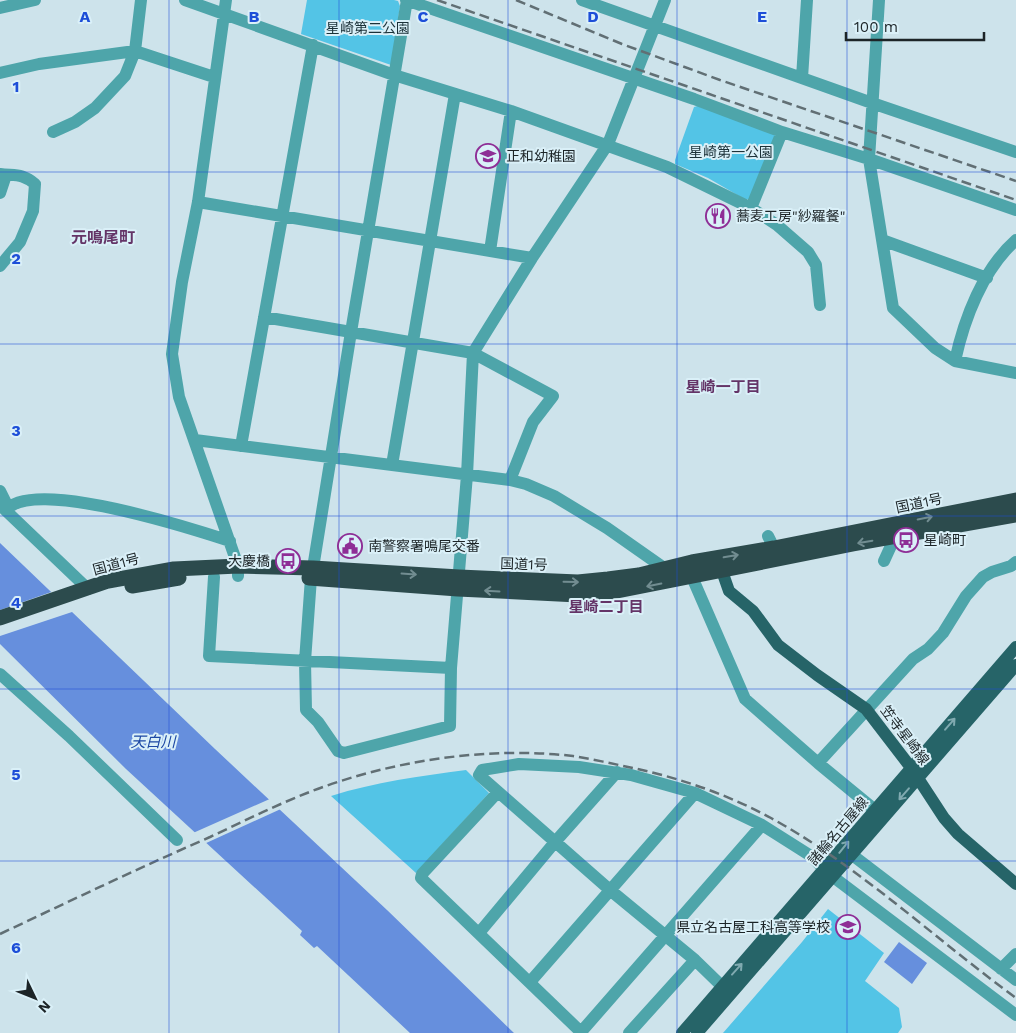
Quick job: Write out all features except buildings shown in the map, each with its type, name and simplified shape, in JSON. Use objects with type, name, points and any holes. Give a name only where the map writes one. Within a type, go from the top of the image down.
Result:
[{"type":"highway","name":"国道1号","points":[[458,583],[578,582],[639,575],[771,542],[1016,500]]},
{"type":"highway","name":"国道1号","points":[[0,628],[88,592],[108,581],[174,568],[312,573],[458,583],[578,595],[607,593],[1016,515]]},
{"type":"highway","name":"国道1号","points":[[0,618],[88,592],[174,578],[214,577],[238,571]]},
{"type":"main road","name":"笠寺星崎線","points":[[722,571],[729,591],[753,611],[778,645],[866,709],[915,773],[944,818],[958,834],[1016,884]]},
{"type":"main road","name":"諸輪名古屋線","points":[[829,873],[851,854],[1016,647]]},
{"type":"main road","name":"諸輪名古屋線","points":[[682,1033],[726,990],[829,873],[875,810],[915,773],[1016,665]]},
{"type":"main road","name":"諸輪名古屋線","points":[[697,1033],[726,990]]},
{"type":"street","points":[[0,8],[35,0]]},
{"type":"street","points":[[53,132],[75,122],[95,108],[124,76],[135,51],[141,0]]},
{"type":"street","points":[[185,0],[394,75],[511,111],[608,144],[668,167],[751,208],[777,225],[808,252],[816,265],[820,305]]},
{"type":"street","points":[[226,0],[198,202],[182,282],[172,354],[179,397],[230,541],[238,571]]},
{"type":"street","points":[[665,0],[655,26],[634,79],[608,144],[532,258],[473,353],[467,474],[451,668],[450,726],[344,753],[338,751],[318,722],[306,710],[305,661],[312,573],[407,0],[634,79],[782,132],[869,159],[1016,210]]},
{"type":"street","points":[[582,0],[1016,152]]},
{"type":"street","points":[[802,78],[807,0]]},
{"type":"street","points":[[879,0],[869,159],[894,308],[935,348],[955,361],[1016,373]]},
{"type":"street","points":[[241,446],[313,45]]},
{"type":"street","points":[[0,73],[38,64],[135,51],[214,77]]},
{"type":"street","points":[[392,465],[456,94]]},
{"type":"street","points":[[490,251],[511,111]]},
{"type":"street","points":[[751,208],[782,132]]},
{"type":"street","points":[[0,193],[3,174],[21,175],[27,177],[35,184],[33,211],[20,242],[0,266]]},
{"type":"street","points":[[198,202],[532,258]]},
{"type":"street","points":[[882,240],[987,278]]},
{"type":"street","points":[[955,361],[972,304],[1008,247],[1016,240]]},
{"type":"street","points":[[264,318],[473,353],[553,396],[533,422],[510,480]]},
{"type":"street","points":[[195,440],[510,480],[526,484],[554,496],[607,528],[664,568],[692,577],[745,699],[875,810]]},
{"type":"street","points":[[0,491],[5,508],[88,592]]},
{"type":"street","points":[[5,508],[22,500],[49,499],[102,506],[230,541]]},
{"type":"street","points":[[884,561],[895,537]]},
{"type":"street","points":[[818,763],[913,659],[928,649],[943,633],[966,596],[983,577],[1011,566],[1016,562]]},
{"type":"street","points":[[214,577],[209,656],[451,668]]},
{"type":"street","points":[[0,674],[69,736],[177,840]]},
{"type":"street","points":[[726,990],[694,960],[610,890],[479,775],[482,770],[519,764],[579,767],[617,772],[695,793],[762,825],[810,856],[829,873],[1016,1015]]},
{"type":"street","points":[[479,932],[617,772]]},
{"type":"street","points":[[498,792],[422,874],[421,878],[581,1032],[762,825]]},
{"type":"street","points":[[530,982],[695,793]]},
{"type":"street","points":[[851,854],[1016,980]]},
{"type":"street","points":[[1001,969],[1016,954]]},
{"type":"street","points":[[630,1033],[694,960]]},
{"type":"green space","name":"星崎第二公園","points":[[307,0],[398,1],[400,6],[391,65],[301,34]]},
{"type":"green space","name":"星崎第一公園","points":[[701,105],[776,133],[751,198],[746,200],[708,178],[675,164],[694,107]]},
{"type":"green space","points":[[466,770],[489,793],[416,873],[331,796],[381,783]]},
{"type":"green space","points":[[828,909],[884,953],[865,981],[899,1008],[902,1027],[898,1033],[723,1033],[802,942]]},
{"type":"water","name":"天白川","points":[[0,543],[514,1033],[410,1033],[317,946],[314,948],[300,935],[302,931],[126,769],[0,644]]},
{"type":"water","points":[[899,942],[927,963],[912,984],[884,962]]},
{"type":"pier","points":[[54,591],[75,611],[0,636],[0,610]]},
{"type":"pier","points":[[272,798],[283,808],[204,844],[193,833]]},
{"type":"railway","points":[[437,0],[1016,200]]},
{"type":"railway","points":[[516,0],[622,44],[720,80],[1016,181]]},
{"type":"railway","points":[[0,934],[270,809],[338,782],[371,772],[438,759],[472,755],[540,753],[580,757],[665,776],[701,787],[754,809],[804,837],[835,858],[1016,998]]},
{"type":"place","name":"正和幼稚園","points":[[488,156]]},
{"type":"place","name":"蕎麦工房\"紗羅餐\"","points":[[718,216]]},
{"type":"place","name":"星崎町","points":[[906,540]]},
{"type":"place","name":"南警察署鳴尾交番","points":[[350,546]]},
{"type":"place","name":"大慶橋","points":[[288,561]]},
{"type":"place","name":"県立名古屋工科高等学校","points":[[848,927]]},
{"type":"district","name":"元鳴尾町","points":[[103,237]]},
{"type":"district","name":"星崎一丁目","points":[[723,387]]},
{"type":"district","name":"星崎二丁目","points":[[606,607]]}]
